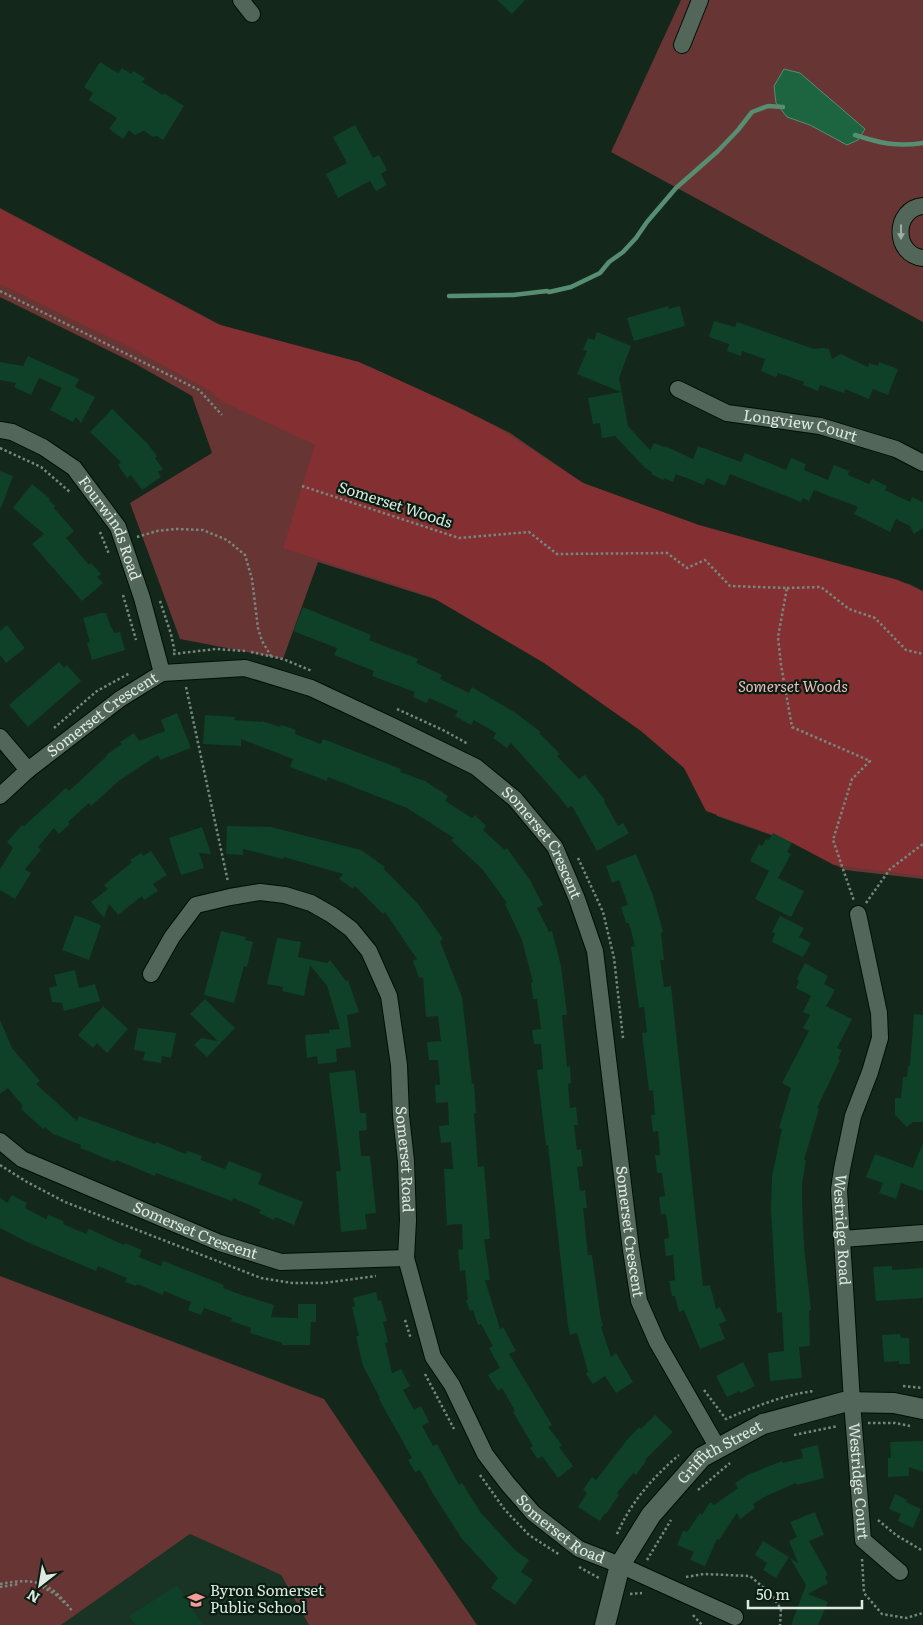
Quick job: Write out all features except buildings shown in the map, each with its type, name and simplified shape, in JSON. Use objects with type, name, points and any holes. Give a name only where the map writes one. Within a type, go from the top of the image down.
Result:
[{"type":"street","points":[[241,0],[252,14]]},
{"type":"street","points":[[682,45],[700,0]]},
{"type":"street","points":[[923,206],[911,210],[905,216],[899,232],[905,248],[911,254],[923,258]]},
{"type":"street","name":"Longview Court","points":[[678,389],[728,413],[820,426],[896,449],[923,463]]},
{"type":"street","name":"Fourwinds Road","points":[[0,430],[12,432],[43,446],[74,468],[118,527],[142,598],[160,666]]},
{"type":"street","name":"Somerset Crescent","points":[[0,796],[28,770],[160,666],[245,668],[310,688],[476,767],[515,799],[555,847],[577,899],[595,951],[639,1301],[657,1342],[718,1448]]},
{"type":"street","points":[[0,737],[28,770]]},
{"type":"street","name":"Somerset Road","points":[[151,974],[172,937],[196,905],[230,897],[260,892],[311,903],[332,915],[351,930],[369,951],[389,996],[399,1065],[400,1116],[406,1161],[408,1220],[406,1258],[433,1357],[452,1385],[485,1454],[533,1513],[579,1549],[620,1565],[735,1617]]},
{"type":"street","name":"Westridge Road","points":[[858,914],[879,1013],[880,1038],[870,1072],[853,1116],[839,1190],[842,1239],[860,1403]]},
{"type":"street","name":"Somerset Crescent","points":[[0,1141],[22,1159],[31,1163],[220,1244],[281,1262],[406,1258]]},
{"type":"street","points":[[842,1239],[923,1233]]},
{"type":"street","name":"Griffith Street","points":[[605,1625],[623,1590],[620,1565],[651,1515],[702,1456],[763,1424],[844,1402],[894,1403],[918,1418]]},
{"type":"street","name":"Westridge Court","points":[[860,1403],[854,1423],[862,1540],[900,1572]]},
{"type":"path","points":[[0,291],[199,390],[222,415]]},
{"type":"path","points":[[0,448],[41,467],[70,491],[75,498]]},
{"type":"path","name":"Somerset Woods","points":[[302,486],[460,538],[528,532],[557,554],[668,553],[687,568],[705,560],[730,586],[820,587],[849,609],[874,618],[906,650],[923,654]]},
{"type":"path","points":[[96,526],[101,533],[111,560]]},
{"type":"path","points":[[135,538],[158,531],[176,529],[203,530],[227,540],[245,555],[252,579],[258,628],[262,641],[271,656]]},
{"type":"path","points":[[121,587],[138,648]]},
{"type":"path","points":[[787,588],[778,636],[781,666],[792,727],[870,761],[852,780],[833,840],[858,914]]},
{"type":"path","points":[[160,666],[175,653],[216,649],[271,656],[294,662],[320,674]]},
{"type":"path","points":[[185,680],[229,888]]},
{"type":"path","points":[[391,707],[445,731],[469,745]]},
{"type":"path","points":[[858,914],[890,869],[923,844]]},
{"type":"path","points":[[574,851],[603,912],[614,958],[623,1044]]},
{"type":"path","points":[[0,1165],[65,1202],[261,1278],[292,1283],[324,1283],[378,1276]]},
{"type":"path","points":[[404,1311],[407,1330],[414,1346]]},
{"type":"path","points":[[423,1371],[458,1436]]},
{"type":"path","points":[[901,1385],[923,1388]]},
{"type":"path","points":[[702,1387],[726,1419],[787,1396],[814,1390]]},
{"type":"path","points":[[860,1403],[870,1423]]},
{"type":"path","points":[[792,1436],[854,1423],[895,1423],[918,1418]]},
{"type":"path","points":[[694,1494],[727,1465],[735,1461]]},
{"type":"path","points":[[477,1470],[505,1510],[529,1536],[561,1556]]},
{"type":"path","points":[[623,1590],[641,1575],[648,1557],[674,1515]]},
{"type":"path","points":[[874,1516],[896,1535],[923,1551]]},
{"type":"path","points":[[577,1566],[623,1590],[630,1602]]},
{"type":"path","points":[[678,1574],[686,1577],[704,1574],[750,1576],[771,1594],[781,1609],[780,1625]]},
{"type":"path","points":[[0,1585],[34,1581],[49,1586],[62,1596],[72,1611],[58,1596],[34,1581]]},
{"type":"shaded area","points":[[784,69],[800,73],[865,129],[858,140],[847,145],[810,125],[787,117],[776,103],[774,86]]},
{"type":"shaded area","name":"Byron Somerset Public School","points":[[190,1534],[281,1575],[309,1625],[61,1625]]},
{"type":"green space","points":[[681,0],[923,0],[923,322],[611,152]]},
{"type":"green space","name":"Somerset Woods","points":[[0,208],[228,329],[370,367],[462,409],[510,433],[583,483],[710,530],[909,584],[923,591],[923,879],[845,870],[794,843],[717,816],[695,773],[652,736],[555,668],[441,601],[318,562],[283,659],[180,639],[130,503],[212,453],[192,396],[134,363],[0,297]]},
{"type":"green space","name":"Somerset Woods","points":[[0,209],[217,324],[359,362],[451,404],[499,428],[583,483],[699,525],[898,580],[923,592],[923,876],[834,865],[783,838],[706,811],[684,768],[641,731],[544,663],[430,596],[283,548],[315,445],[223,402],[207,389],[131,348],[0,284]]},
{"type":"green space","points":[[0,1276],[324,1399],[477,1625],[309,1625],[281,1575],[190,1534],[61,1625],[0,1625]]},
{"type":"waterway","points":[[449,296],[513,295],[549,292],[571,287],[600,273],[609,262],[623,252],[636,238],[676,188],[718,151],[752,112],[768,106],[783,107]]},
{"type":"waterway","points":[[855,135],[888,144],[923,143]]},
{"type":"place","name":"Byron Somerset Public School","points":[[196,1600]]}]
